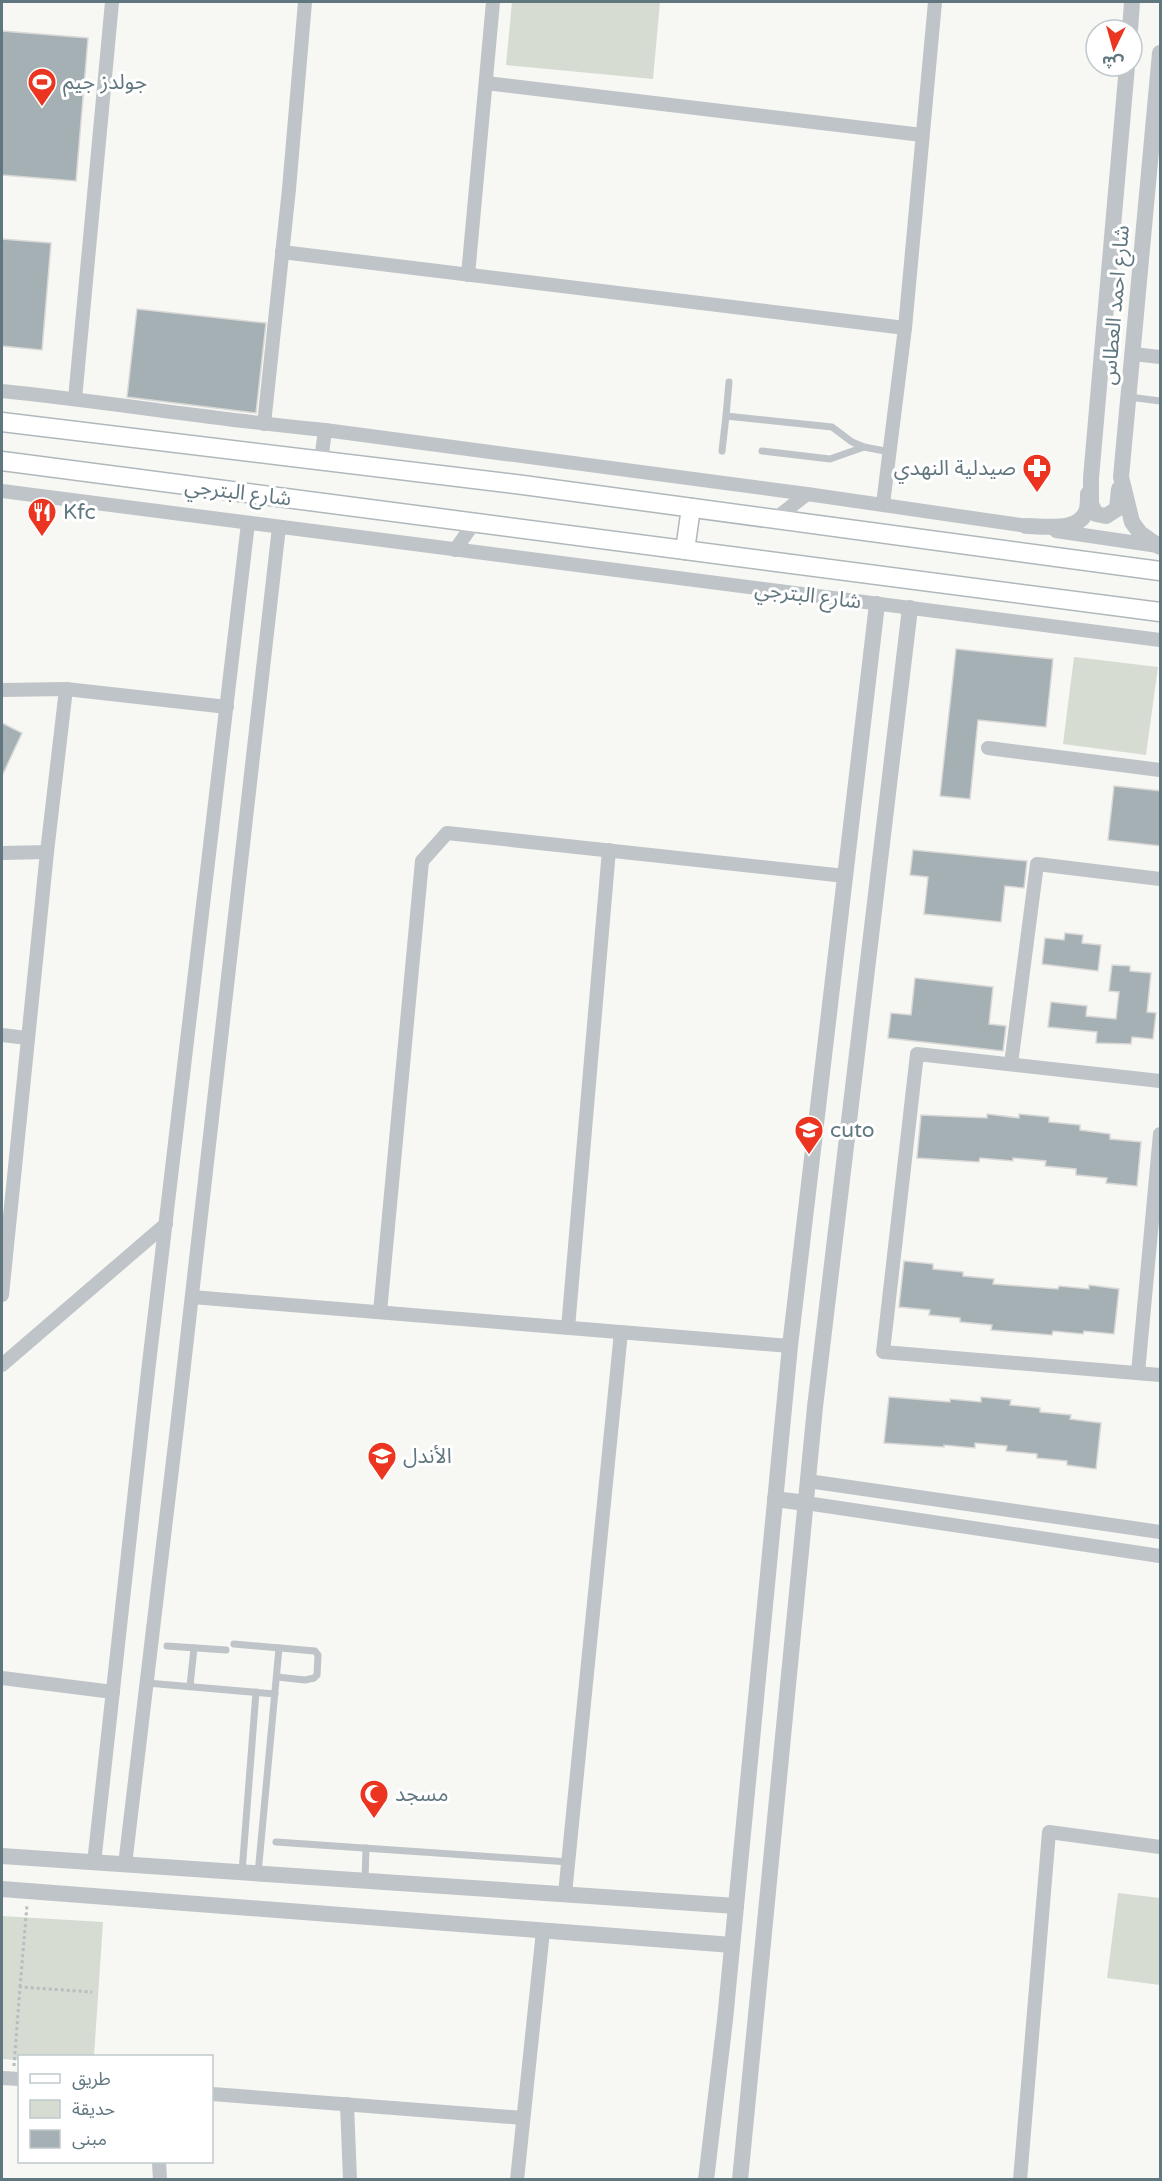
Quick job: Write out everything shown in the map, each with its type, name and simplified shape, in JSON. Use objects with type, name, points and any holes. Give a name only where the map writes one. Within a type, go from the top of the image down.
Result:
[{"type":"main road","name":"شارع البترجي","points":[[2,422],[691,508],[1161,571]]},
{"type":"main road","name":"شارع البترجي","points":[[2,461],[1161,612]]},
{"type":"main road","points":[[685,550],[691,508]]},
{"type":"street","points":[[75,399],[112,2]]},
{"type":"street","points":[[264,424],[289,189],[305,2]]},
{"type":"street","points":[[468,275],[493,2]]},
{"type":"street","points":[[883,504],[905,328],[935,2]]},
{"type":"street","points":[[1131,18],[1132,2]]},
{"type":"street","name":"شارع احمد العطاس","points":[[1160,547],[1140,533],[1132,522],[1121,477],[1156,158],[1161,53]]},
{"type":"street","name":"شارع احمد العطاس","points":[[1091,478],[1126,78]]},
{"type":"street","points":[[486,83],[922,135]]},
{"type":"street","points":[[282,252],[905,328]]},
{"type":"street","points":[[1133,354],[1161,357]]},
{"type":"street","points":[[2,391],[325,430],[883,504],[1160,547]]},
{"type":"street","points":[[321,461],[325,430]]},
{"type":"street","points":[[1091,478],[1091,504],[1096,514],[1106,516],[1117,509],[1121,477]]},
{"type":"street","points":[[1026,526],[1064,527],[1076,523],[1087,510],[1091,478]]},
{"type":"street","name":"شارع البترجي","points":[[2,491],[1161,640]]},
{"type":"street","points":[[775,519],[807,494]]},
{"type":"street","points":[[94,1863],[248,523]]},
{"type":"street","points":[[455,550],[474,523]]},
{"type":"street","points":[[125,1865],[279,527]]},
{"type":"street","points":[[706,2180],[736,1906],[790,1346],[877,604]]},
{"type":"street","points":[[740,2180],[816,1396],[910,608]]},
{"type":"street","points":[[2,690],[66,689],[227,707]]},
{"type":"street","points":[[2,1295],[27,1038],[66,689]]},
{"type":"street","points":[[988,748],[1161,770]]},
{"type":"street","points":[[380,1312],[422,861],[447,833],[845,876]]},
{"type":"street","points":[[568,1328],[609,850]]},
{"type":"street","points":[[2,853],[47,852]]},
{"type":"street","points":[[1011,1064],[1037,864],[1161,879]]},
{"type":"street","points":[[2,1035],[27,1038]]},
{"type":"street","points":[[1161,1081],[917,1054],[883,1352],[1161,1375]]},
{"type":"street","points":[[1138,1373],[1161,1134]]},
{"type":"street","points":[[2,1365],[166,1224]]},
{"type":"street","points":[[192,1297],[790,1346]]},
{"type":"street","points":[[565,1894],[621,1332]]},
{"type":"street","points":[[808,1481],[1161,1532]]},
{"type":"street","points":[[775,1499],[1161,1556]]},
{"type":"street","points":[[2,1678],[113,1692]]},
{"type":"street","points":[[1020,2180],[1049,1832],[1161,1847]]},
{"type":"street","points":[[2,1857],[736,1906]]},
{"type":"street","points":[[2,1889],[732,1945]]},
{"type":"street","points":[[517,2180],[543,1930]]},
{"type":"street","points":[[213,2094],[523,2118]]},
{"type":"street","points":[[347,2104],[350,2180]]},
{"type":"street","points":[[159,2163],[160,2180]]},
{"type":"lane","points":[[722,450],[729,382]]},
{"type":"lane","points":[[1129,397],[1161,401]]},
{"type":"lane","points":[[726,416],[832,428],[852,442],[864,447],[890,452]]},
{"type":"lane","points":[[762,451],[830,459],[864,447]]},
{"type":"lane","points":[[234,1644],[315,1651],[318,1655],[317,1675],[314,1678],[304,1680],[277,1677]]},
{"type":"lane","points":[[167,1646],[226,1650]]},
{"type":"lane","points":[[190,1686],[194,1648]]},
{"type":"lane","points":[[250,1874],[275,1694],[279,1648]]},
{"type":"lane","points":[[147,1683],[275,1694]]},
{"type":"lane","points":[[250,1874],[256,1692]]},
{"type":"lane","points":[[276,1842],[569,1862]]},
{"type":"lane","points":[[365,1881],[366,1848]]},
{"type":"path","points":[[11,2079],[28,1891]]},
{"type":"path","points":[[20,1987],[92,1992]]},
{"type":"green space","points":[[512,2],[660,2],[653,79],[506,65]]},
{"type":"green space","points":[[1074,657],[1158,667],[1146,755],[1063,744]]},
{"type":"green space","points":[[1118,1893],[1160,1898],[1160,1985],[1107,1978]]},
{"type":"green space","points":[[2,1916],[103,1922],[94,2055],[18,2055],[18,2060],[2,2059]]},
{"type":"building","name":"جولدز جيم","points":[[2,31],[88,38],[76,181],[2,175]]},
{"type":"building","points":[[2,239],[51,243],[42,350],[2,346]]},
{"type":"building","points":[[137,309],[266,323],[256,413],[127,397]]},
{"type":"building","points":[[956,649],[1053,659],[1046,727],[978,720],[970,799],[940,796]]},
{"type":"building","points":[[2,723],[22,733],[2,776]]},
{"type":"building","points":[[1114,786],[1161,791],[1161,846],[1108,840]]},
{"type":"building","points":[[913,850],[1027,861],[1024,888],[1005,886],[1001,922],[924,914],[928,877],[910,875]]},
{"type":"building","points":[[1065,933],[1083,935],[1082,943],[1101,945],[1098,971],[1042,964],[1045,938],[1064,940]]},
{"type":"building","points":[[1112,965],[1130,966],[1130,971],[1151,973],[1147,1012],[1156,1013],[1153,1039],[1132,1037],[1131,1044],[1096,1043],[1097,1032],[1048,1027],[1051,1002],[1087,1006],[1086,1016],[1116,1019],[1119,992],[1109,991]]},
{"type":"building","points":[[915,978],[993,987],[989,1024],[1006,1026],[1003,1051],[888,1038],[891,1013],[911,1015]]},
{"type":"building","points":[[987,1114],[1019,1118],[1019,1114],[1049,1117],[1049,1122],[1080,1125],[1080,1130],[1110,1134],[1110,1139],[1141,1142],[1137,1186],[1106,1183],[1107,1178],[1076,1175],[1076,1169],[1045,1166],[1046,1161],[980,1158],[979,1162],[917,1158],[921,1115],[987,1118]]},
{"type":"building","points":[[904,1261],[933,1264],[933,1269],[963,1272],[963,1276],[994,1279],[993,1284],[1058,1289],[1059,1286],[1089,1289],[1089,1285],[1119,1289],[1114,1334],[1053,1331],[1052,1335],[991,1330],[992,1325],[960,1322],[960,1318],[929,1315],[930,1310],[899,1307]]},
{"type":"building","points":[[889,1397],[950,1402],[950,1399],[981,1402],[981,1397],[1011,1400],[1010,1405],[1040,1408],[1040,1412],[1071,1415],[1070,1419],[1101,1423],[1096,1469],[1067,1465],[1067,1461],[1037,1458],[1037,1454],[1006,1451],[1007,1446],[975,1443],[975,1448],[884,1443]]},
{"type":"place","name":"جولدز جيم","points":[[42,108]]},
{"type":"place","name":"صيدلية النهدي","points":[[1037,494]]},
{"type":"place","name":"Kfc","points":[[42,538]]},
{"type":"place","name":"cuto","points":[[809,1156]]},
{"type":"place","name":"الأندل","points":[[382,1482]]},
{"type":"place","name":"مسجد","points":[[374,1820]]}]
